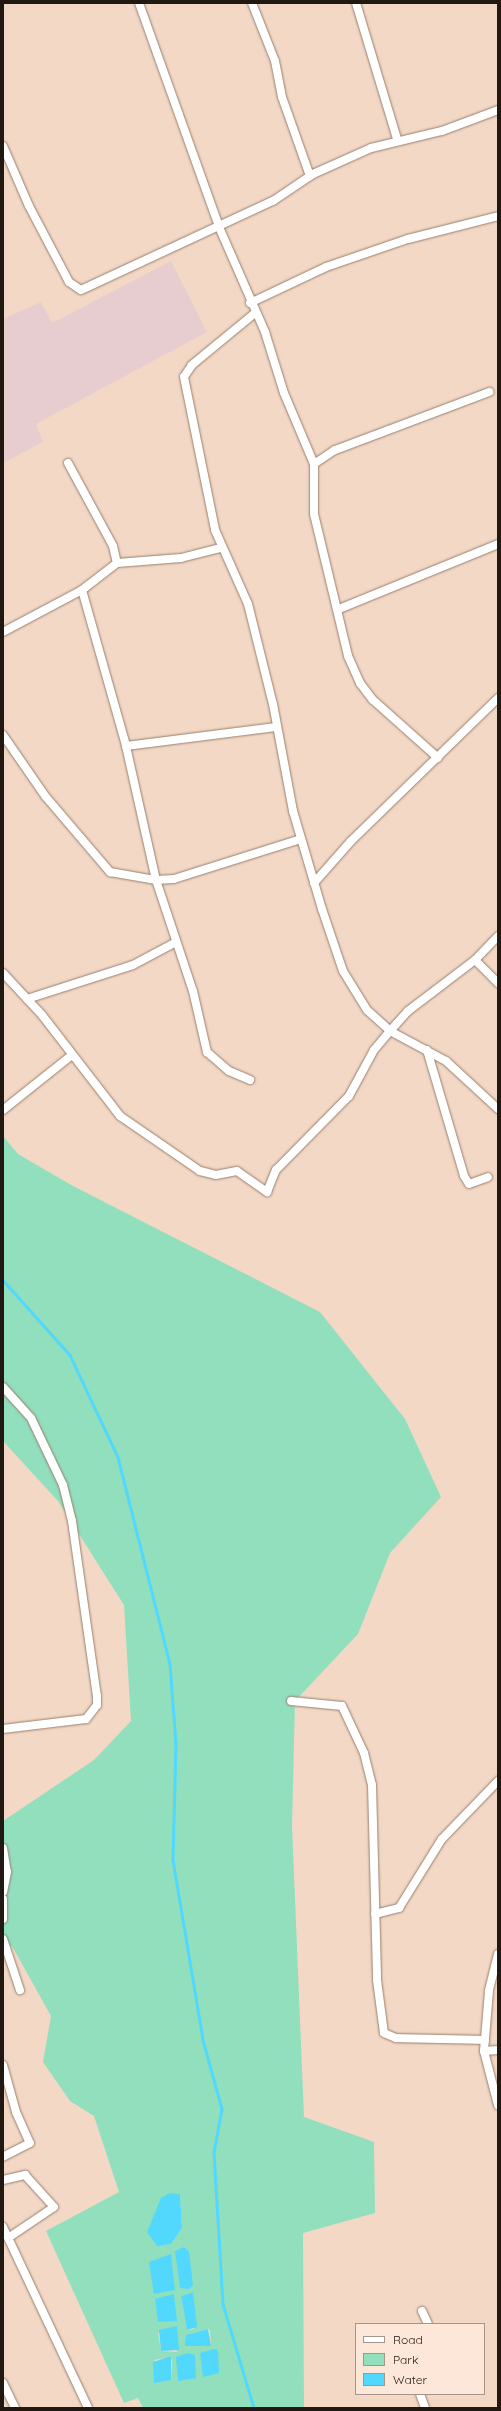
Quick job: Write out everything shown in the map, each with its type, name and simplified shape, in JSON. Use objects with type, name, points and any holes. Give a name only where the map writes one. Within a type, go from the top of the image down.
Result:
[{"type":"street","points":[[139,3],[219,227],[250,303],[256,313],[314,464],[314,514],[339,609],[348,656],[360,683],[379,707],[438,758]]},
{"type":"street","points":[[252,3],[275,61],[282,97],[310,176]]},
{"type":"street","points":[[356,3],[397,139]]},
{"type":"street","points":[[3,146],[29,206],[76,290],[219,227],[273,201],[310,176],[397,139],[450,128],[498,110]]},
{"type":"street","points":[[250,303],[326,267],[408,239],[498,216]]},
{"type":"street","points":[[256,313],[192,365],[184,377],[220,548],[233,567],[248,604],[301,839],[314,883],[351,988],[367,1010],[390,1031],[427,1050],[465,1076],[498,1109]]},
{"type":"street","points":[[314,464],[335,450],[489,392]]},
{"type":"street","points":[[68,463],[114,546],[117,563]]},
{"type":"street","points":[[339,609],[498,544]]},
{"type":"street","points":[[3,632],[82,590],[117,563],[181,558],[220,548]]},
{"type":"street","points":[[82,590],[126,746],[156,880],[193,990],[207,1052],[229,1071],[250,1080]]},
{"type":"street","points":[[314,883],[351,841],[498,698]]},
{"type":"street","points":[[126,746],[276,727]]},
{"type":"street","points":[[3,735],[46,797],[110,872],[156,880],[189,875],[301,839]]},
{"type":"street","points":[[3,973],[27,999],[120,1116],[200,1171],[216,1175],[237,1171],[267,1192],[276,1170],[349,1096],[374,1050],[408,1011],[475,960],[498,936]]},
{"type":"street","points":[[27,999],[133,965],[176,942]]},
{"type":"street","points":[[475,960],[498,983]]},
{"type":"street","points":[[427,1050],[464,1176],[469,1184],[488,1177]]},
{"type":"street","points":[[3,1110],[72,1055]]},
{"type":"street","points":[[3,1386],[31,1418],[63,1485],[72,1521],[97,1696],[97,1705],[86,1719],[3,1729]]},
{"type":"street","points":[[291,1701],[342,1706],[364,1753],[372,1785],[377,1980],[384,2033],[396,2038],[485,2040]]},
{"type":"street","points":[[375,1914],[400,1908],[442,1839],[498,1782]]},
{"type":"street","points":[[3,1848],[7,1872],[3,1892]]},
{"type":"street","points":[[3,1899],[3,1920]]},
{"type":"street","points":[[3,1942],[20,1990]]},
{"type":"street","points":[[498,1954],[489,1991],[484,2051],[498,2105]]},
{"type":"street","points":[[484,2051],[498,2050]]},
{"type":"street","points":[[3,2065],[16,2112],[30,2144],[3,2157]]},
{"type":"street","points":[[3,2180],[24,2175],[54,2207],[8,2238]]},
{"type":"street","points":[[3,2227],[88,2408]]},
{"type":"street","points":[[422,2311],[428,2323]]},
{"type":"street","points":[[3,2383],[15,2408]]},
{"type":"street","points":[[420,2395],[425,2408]]},
{"type":"shaded area","points":[[171,261],[207,332],[36,424],[43,442],[3,463],[3,319],[41,302],[52,323]]},
{"type":"green space","points":[[3,1136],[18,1154],[73,1186],[320,1312],[405,1419],[441,1497],[390,1553],[358,1634],[295,1701],[292,1826],[304,2117],[374,2142],[375,2213],[303,2233],[304,2408],[143,2408],[138,2398],[124,2403],[46,2231],[119,2192],[94,2116],[70,2101],[43,2062],[51,2016],[12,1946],[3,1947],[3,1821],[94,1760],[131,1721],[124,1605],[58,1501],[3,1441]],"holes":[[[180,2194],[182,2228],[171,2244]],[[193,2292],[194,2329],[187,2330],[181,2296]],[[208,2329],[210,2330],[211,2346],[186,2335]],[[158,2332],[178,2352],[161,2351]],[[171,2357],[171,2380],[154,2360]]]},
{"type":"water","points":[[170,2193],[180,2194],[182,2228],[171,2244],[157,2246],[147,2232],[161,2198]]},
{"type":"water","points":[[184,2247],[189,2252],[193,2285],[189,2289],[180,2288],[175,2251]]},
{"type":"water","points":[[171,2254],[175,2290],[154,2294],[149,2262]]},
{"type":"water","points":[[193,2292],[197,2327],[187,2330],[181,2296]]},
{"type":"water","points":[[174,2294],[177,2321],[158,2322],[155,2299]]},
{"type":"water","points":[[177,2326],[179,2350],[161,2351],[159,2330]]},
{"type":"water","points":[[208,2329],[211,2346],[185,2346],[186,2335]]},
{"type":"water","points":[[214,2349],[218,2350],[219,2373],[203,2377],[200,2353]]},
{"type":"water","points":[[187,2353],[195,2355],[196,2378],[178,2381],[176,2357]]},
{"type":"water","points":[[171,2357],[171,2380],[154,2383],[153,2362]]},
{"type":"waterway","points":[[3,1280],[70,1355],[118,1457],[170,1664],[176,1744],[173,1860],[203,2040],[222,2109],[214,2152],[223,2304],[254,2408]]}]
